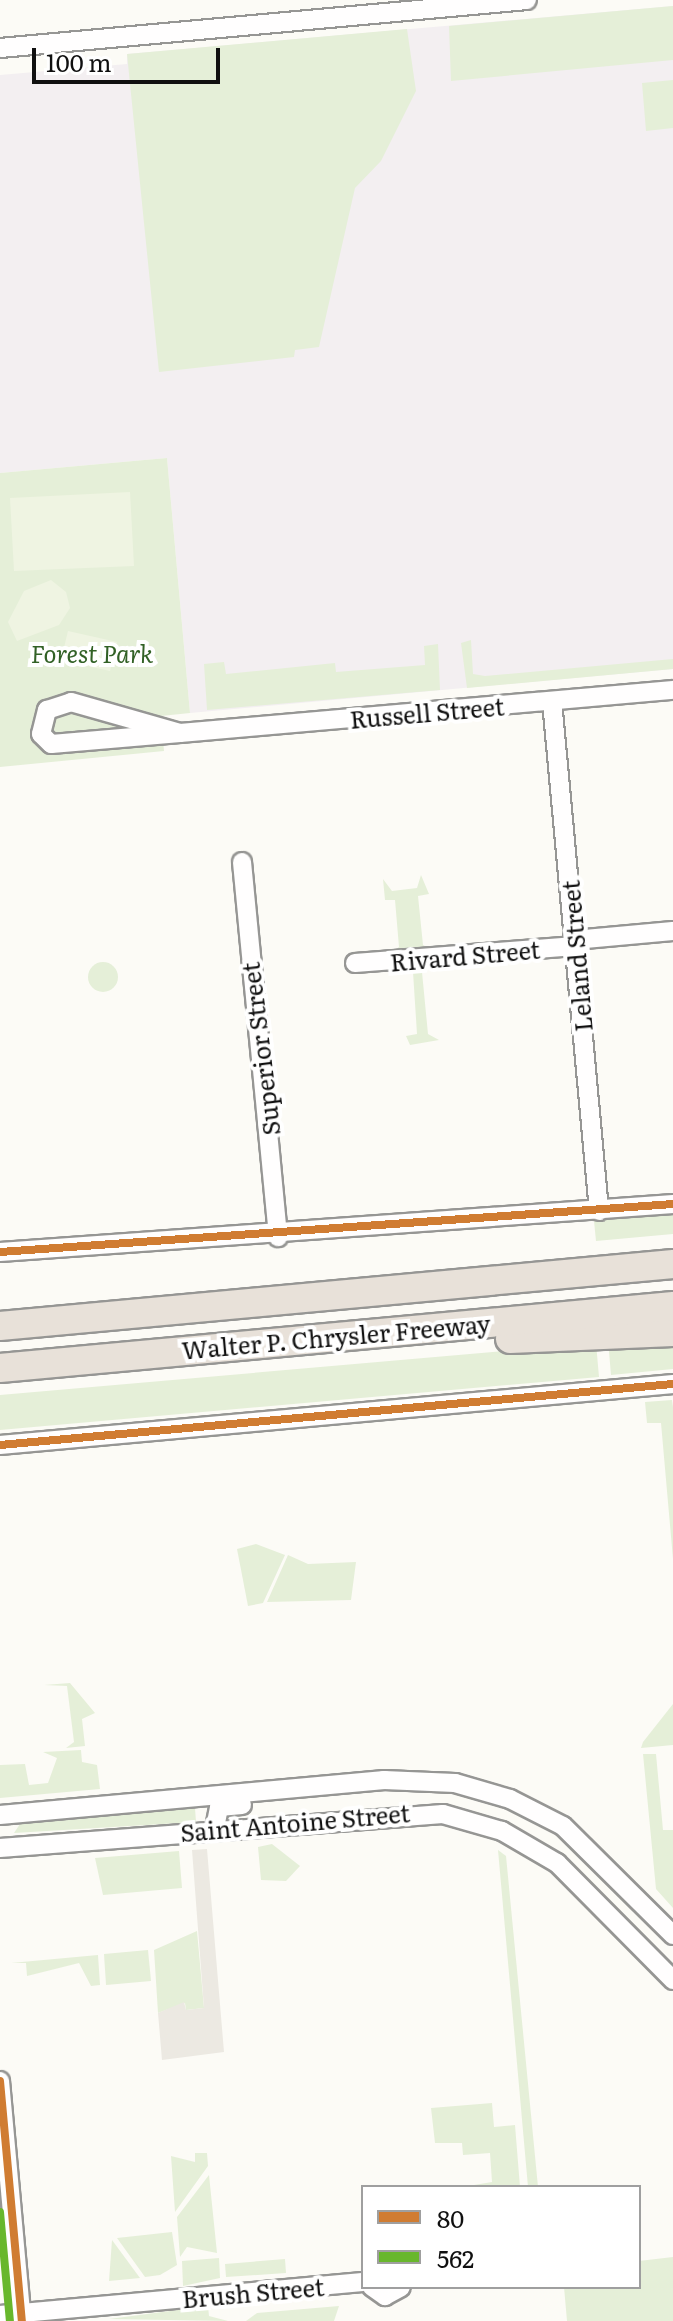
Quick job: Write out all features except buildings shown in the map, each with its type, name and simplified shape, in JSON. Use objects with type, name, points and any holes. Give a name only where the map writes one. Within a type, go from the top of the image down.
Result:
[{"type":"highway","name":"Walter P. Chrysler Freeway","points":[[0,1326],[673,1264]]},
{"type":"highway","points":[[0,1307],[70,1303],[154,1312]]},
{"type":"highway","name":"Walter P. Chrysler Freeway","points":[[0,1368],[673,1306]]},
{"type":"highway","points":[[352,1334],[413,1344],[673,1332]]},
{"type":"street","points":[[0,48],[527,0]]},
{"type":"street","name":"Russell Street","points":[[180,733],[71,702],[47,710],[41,723],[41,734],[61,747],[180,733],[673,690]]},
{"type":"street","name":"Leland Street","points":[[552,701],[599,1211]]},
{"type":"street","name":"Superior Street","points":[[242,862],[278,1237]]},
{"type":"street","name":"Rivard Street","points":[[355,963],[673,931]]},
{"type":"street","points":[[0,1252],[278,1237],[673,1204]]},
{"type":"street","points":[[0,1445],[673,1384]]},
{"type":"street","name":"Saint Antoine Street","points":[[0,1815],[367,1782],[439,1781],[492,1793],[563,1826],[673,1935]]},
{"type":"street","points":[[265,1824],[310,1808],[366,1802],[367,1782]]},
{"type":"street","points":[[215,1828],[219,1807],[268,1803],[306,1787]]},
{"type":"street","points":[[484,1824],[492,1793]]},
{"type":"street","name":"Saint Antoine Street","points":[[0,1848],[419,1811],[484,1824],[557,1863],[626,1928],[673,1980]]},
{"type":"street","points":[[626,1928],[649,1909]]},
{"type":"street","points":[[0,2081],[21,2317]]},
{"type":"street","name":"Brush Street","points":[[0,2315],[21,2317],[361,2282]]},
{"type":"street","points":[[375,2289],[385,2296],[397,2289]]},
{"type":"shaded area","points":[[673,6],[673,669],[190,713],[167,458],[0,473],[0,75],[127,64],[127,54]]},
{"type":"shaded area","points":[[207,1849],[224,2052],[162,2060],[158,2013],[184,2002],[186,2010],[204,2008],[192,1850]]},
{"type":"green space","points":[[673,6],[673,60],[451,81],[449,26]]},
{"type":"green space","points":[[407,29],[416,91],[381,161],[355,188],[319,347],[295,350],[294,357],[159,372],[127,54]]},
{"type":"green space","points":[[673,80],[673,128],[646,131],[642,83]]},
{"type":"green space","name":"Forest Park","points":[[167,458],[190,713],[161,716],[164,751],[0,767],[0,473]]},
{"type":"green space","points":[[130,492],[134,566],[14,571],[10,498]]},
{"type":"green space","points":[[51,580],[66,592],[70,608],[59,625],[17,641],[8,622],[24,591]]},
{"type":"green space","points":[[68,631],[117,642],[110,671],[61,660]]},
{"type":"green space","points":[[471,640],[473,674],[485,676],[673,659],[673,669],[467,688],[461,643]]},
{"type":"green space","points":[[438,644],[440,690],[207,710],[204,664],[224,662],[226,674],[335,663],[336,672],[425,665],[424,646]]},
{"type":"green space","points":[[421,875],[429,894],[418,896],[423,945],[434,951],[389,955],[399,947],[395,900],[385,900],[383,879],[392,891],[417,888]]},
{"type":"green space","points":[[103,962],[114,966],[118,977],[114,988],[103,992],[92,988],[88,977],[92,966]]},
{"type":"green space","points":[[432,963],[422,972],[428,1034],[439,1040],[410,1045],[406,1036],[417,1034],[413,972],[402,966]]},
{"type":"green space","points":[[673,1214],[673,1234],[596,1241],[594,1221]]},
{"type":"green space","points":[[608,1340],[673,1341],[673,1369],[611,1375]]},
{"type":"green space","points":[[596,1343],[599,1377],[0,1430],[0,1395]]},
{"type":"green space","points":[[672,1400],[673,1559],[661,1423],[647,1423],[645,1402]]},
{"type":"green space","points":[[256,1544],[285,1555],[263,1603],[248,1606],[237,1549]]},
{"type":"green space","points":[[288,1555],[308,1564],[356,1562],[351,1600],[267,1602]]},
{"type":"green space","points":[[70,1683],[95,1713],[82,1719],[85,1746],[66,1748],[74,1742],[67,1686],[44,1685]]},
{"type":"green space","points":[[673,1704],[673,1745],[641,1748],[643,1742]]},
{"type":"green space","points":[[81,1750],[82,1762],[97,1765],[100,1789],[0,1798],[0,1765],[25,1764],[29,1785],[48,1783],[57,1758],[43,1752]]},
{"type":"green space","points":[[643,1754],[656,1754],[663,1830],[673,1830],[673,1908],[656,1889]]},
{"type":"green space","points":[[195,1808],[196,1822],[14,1833],[20,1824]]},
{"type":"green space","points":[[272,1844],[300,1866],[286,1881],[261,1880],[258,1847]]},
{"type":"green space","points":[[498,1850],[506,1856],[538,2185],[528,2185]]},
{"type":"green space","points":[[179,1851],[182,1888],[103,1895],[95,1858]]},
{"type":"green space","points":[[197,1931],[204,2008],[186,2010],[185,2003],[158,2013],[154,1950]]},
{"type":"green space","points":[[148,1950],[151,1981],[106,1985],[104,1954]]},
{"type":"green space","points":[[98,1955],[100,1985],[91,1986],[79,1963],[27,1976],[26,1963],[11,1963]]},
{"type":"green space","points":[[492,2103],[494,2127],[515,2125],[520,2185],[474,2185],[492,2182],[490,2153],[463,2155],[462,2143],[435,2143],[431,2108]]},
{"type":"green space","points":[[195,2153],[207,2153],[208,2166],[175,2212],[171,2156],[195,2162]]},
{"type":"green space","points":[[209,2175],[217,2253],[187,2247],[180,2257],[177,2217]]},
{"type":"green space","points":[[172,2232],[177,2265],[160,2275],[145,2277],[117,2238]]},
{"type":"green space","points":[[112,2240],[140,2278],[109,2281]]},
{"type":"green space","points":[[673,2257],[673,2321],[567,2321],[564,2289],[641,2289],[641,2261]]},
{"type":"green space","points":[[219,2258],[220,2278],[183,2286],[182,2261]]},
{"type":"green space","points":[[285,2259],[286,2273],[226,2277],[225,2264]]},
{"type":"green space","points":[[208,2306],[209,2316],[228,2321],[109,2319]]},
{"type":"green space","points":[[339,2306],[334,2321],[246,2321],[257,2313]]},
{"type":"transit line","name":"80","points":[[0,1252],[673,1204]]},
{"type":"transit line","name":"80","points":[[0,1445],[673,1384]]},
{"type":"transit line","name":"80","points":[[0,2081],[22,2321]]},
{"type":"transit line","name":"562","points":[[0,2212],[10,2321]]}]
